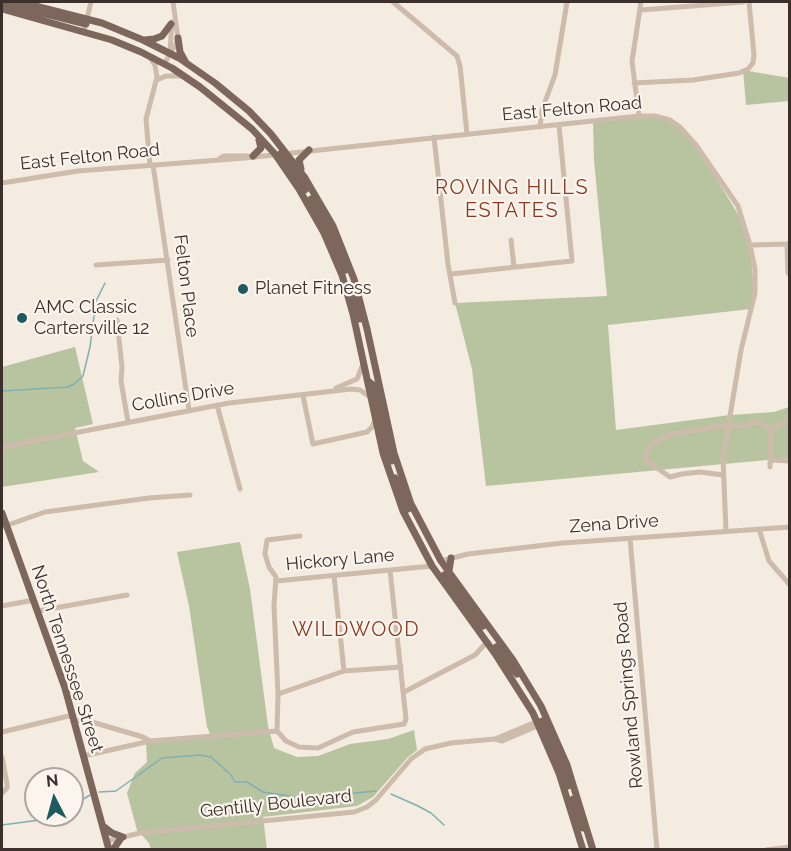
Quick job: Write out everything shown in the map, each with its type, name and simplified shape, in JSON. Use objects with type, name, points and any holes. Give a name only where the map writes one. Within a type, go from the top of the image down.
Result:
[{"type":"main road","points":[[20,2],[86,24],[184,76],[235,114],[302,174],[333,226],[357,289],[392,445],[418,519],[441,561],[528,684],[585,849]]},
{"type":"main road","points":[[2,3],[143,40],[187,63],[225,90],[249,111],[316,206],[354,289],[357,289]]},
{"type":"main road","points":[[2,9],[86,24]]},
{"type":"main road","points":[[143,40],[162,36],[172,21]]},
{"type":"main road","points":[[178,38],[180,52],[187,63]]},
{"type":"main road","points":[[253,156],[261,148],[257,135]]},
{"type":"main road","points":[[302,174],[299,160],[309,150]]},
{"type":"main road","points":[[280,154],[312,210],[339,269],[349,300],[380,441],[410,526],[432,566],[543,722]]},
{"type":"main road","points":[[339,269],[346,278],[358,313],[372,373],[377,376]]},
{"type":"main road","points":[[367,381],[373,385],[388,450],[396,473],[403,481]]},
{"type":"main road","points":[[387,466],[395,478],[428,549],[434,559],[441,561]]},
{"type":"main road","name":"North Tennessee Street","points":[[2,513],[4,526],[34,600],[74,718],[106,841],[111,849]]},
{"type":"main road","points":[[450,574],[451,558]]},
{"type":"main road","points":[[432,566],[438,567],[489,634],[501,644]]},
{"type":"main road","points":[[479,631],[491,641],[515,671],[543,722],[574,783],[593,849]]},
{"type":"main road","points":[[103,826],[122,837],[111,849]]},
{"type":"street","points":[[86,24],[91,2]]},
{"type":"street","points":[[170,53],[173,2]]},
{"type":"street","points":[[393,2],[457,56],[460,66],[466,134]]},
{"type":"street","points":[[402,8],[407,2]]},
{"type":"street","points":[[540,127],[541,113],[557,66],[567,2]]},
{"type":"street","points":[[639,117],[632,61],[641,2]]},
{"type":"street","points":[[641,10],[743,2]]},
{"type":"street","points":[[634,82],[693,80],[739,73],[748,69],[753,63],[754,55],[749,2]]},
{"type":"street","points":[[164,64],[178,38],[177,23],[172,21]]},
{"type":"street","points":[[149,56],[156,71],[157,80],[168,75],[184,76]]},
{"type":"street","name":"Felton Place","points":[[157,80],[146,119],[189,410]]},
{"type":"street","name":"East Felton Road","points":[[2,183],[78,171],[218,159],[224,156],[280,154],[639,117],[662,117],[670,120],[680,127],[738,206],[755,269],[755,293],[741,350],[728,425],[723,475],[726,531]]},
{"type":"street","points":[[451,274],[572,261],[559,125]]},
{"type":"street","points":[[434,137],[455,303]]},
{"type":"street","points":[[511,240],[514,267]]},
{"type":"street","points":[[750,245],[788,244],[789,275]]},
{"type":"street","points":[[96,265],[168,260]]},
{"type":"street","points":[[117,320],[122,368],[121,381],[128,422]]},
{"type":"street","points":[[347,384],[359,376],[363,364]]},
{"type":"street","points":[[326,391],[347,384],[367,381]]},
{"type":"street","name":"Collins Drive","points":[[2,447],[217,405],[357,389],[370,396]]},
{"type":"street","points":[[303,396],[313,444],[366,432],[375,420]]},
{"type":"street","points":[[217,405],[240,489]]},
{"type":"street","points":[[771,430],[789,418]]},
{"type":"street","points":[[723,475],[700,472],[670,477],[644,459],[650,444],[672,434],[728,425],[743,426],[754,422],[761,423],[771,430]]},
{"type":"street","points":[[770,467],[771,430]]},
{"type":"street","points":[[366,432],[380,441]]},
{"type":"street","points":[[771,460],[789,460]]},
{"type":"street","points":[[4,526],[45,512],[190,495]]},
{"type":"street","name":"Zena Drive","points":[[441,561],[494,550],[789,527]]},
{"type":"street","points":[[759,529],[769,561],[789,585]]},
{"type":"street","points":[[276,581],[266,561],[267,540],[300,536]]},
{"type":"street","name":"Rowland Springs Road","points":[[630,538],[657,849]]},
{"type":"street","name":"Hickory Lane","points":[[277,731],[278,694],[274,606],[276,581],[432,566]]},
{"type":"street","points":[[84,756],[150,741],[277,731],[292,745],[313,749],[328,745],[352,732],[404,724],[406,719],[404,692],[390,570]]},
{"type":"street","points":[[334,576],[344,671]]},
{"type":"street","points":[[38,611],[127,595]]},
{"type":"street","points":[[2,606],[34,600]]},
{"type":"street","points":[[404,692],[475,655],[488,642]]},
{"type":"street","points":[[278,694],[344,671],[401,667]]},
{"type":"street","points":[[2,732],[74,718],[140,736],[150,741]]},
{"type":"street","name":"Gentilly Boulevard","points":[[106,841],[149,832],[354,812],[367,807],[376,800],[411,759],[425,748],[495,739],[543,722]]},
{"type":"street","points":[[2,757],[7,788],[2,793]]},
{"type":"street","points":[[766,849],[789,847]]},
{"type":"green space","points":[[743,70],[789,78],[789,101],[746,105]]},
{"type":"green space","points":[[639,116],[666,119],[676,124],[689,138],[713,173],[741,219],[750,245],[754,291],[751,309],[608,325],[616,430],[730,415],[774,412],[789,407],[789,458],[486,486],[472,369],[455,303],[607,296],[594,160],[593,122]]},
{"type":"green space","points":[[75,347],[93,424],[75,428],[83,461],[99,472],[2,487],[2,367]]},
{"type":"green space","points":[[240,542],[250,589],[268,726],[274,748],[297,757],[318,756],[350,744],[388,739],[414,730],[417,750],[373,797],[357,806],[263,817],[267,849],[151,849],[149,843],[137,830],[127,793],[135,773],[147,762],[146,743],[211,736],[207,727],[189,606],[177,552]]},
{"type":"waterway","points":[[2,391],[68,387],[83,376],[90,347],[96,301],[105,283]]},
{"type":"waterway","points":[[99,792],[116,791],[162,758],[200,755],[211,757],[231,775],[235,782],[247,782],[263,792],[323,801],[355,793],[376,791]]},
{"type":"waterway","points":[[391,794],[431,813],[444,825]]},
{"type":"waterway","points":[[84,799],[90,795]]},
{"type":"waterway","points":[[2,825],[24,822]]},
{"type":"place","name":"Planet Fitness","points":[[243,289]]},
{"type":"place","name":"AMC Classic Cartersville 12","points":[[22,318]]},
{"type":"district","name":"ROVING HILLS ESTATES","points":[[512,200]]},
{"type":"district","name":"WILDWOOD","points":[[356,630]]}]
